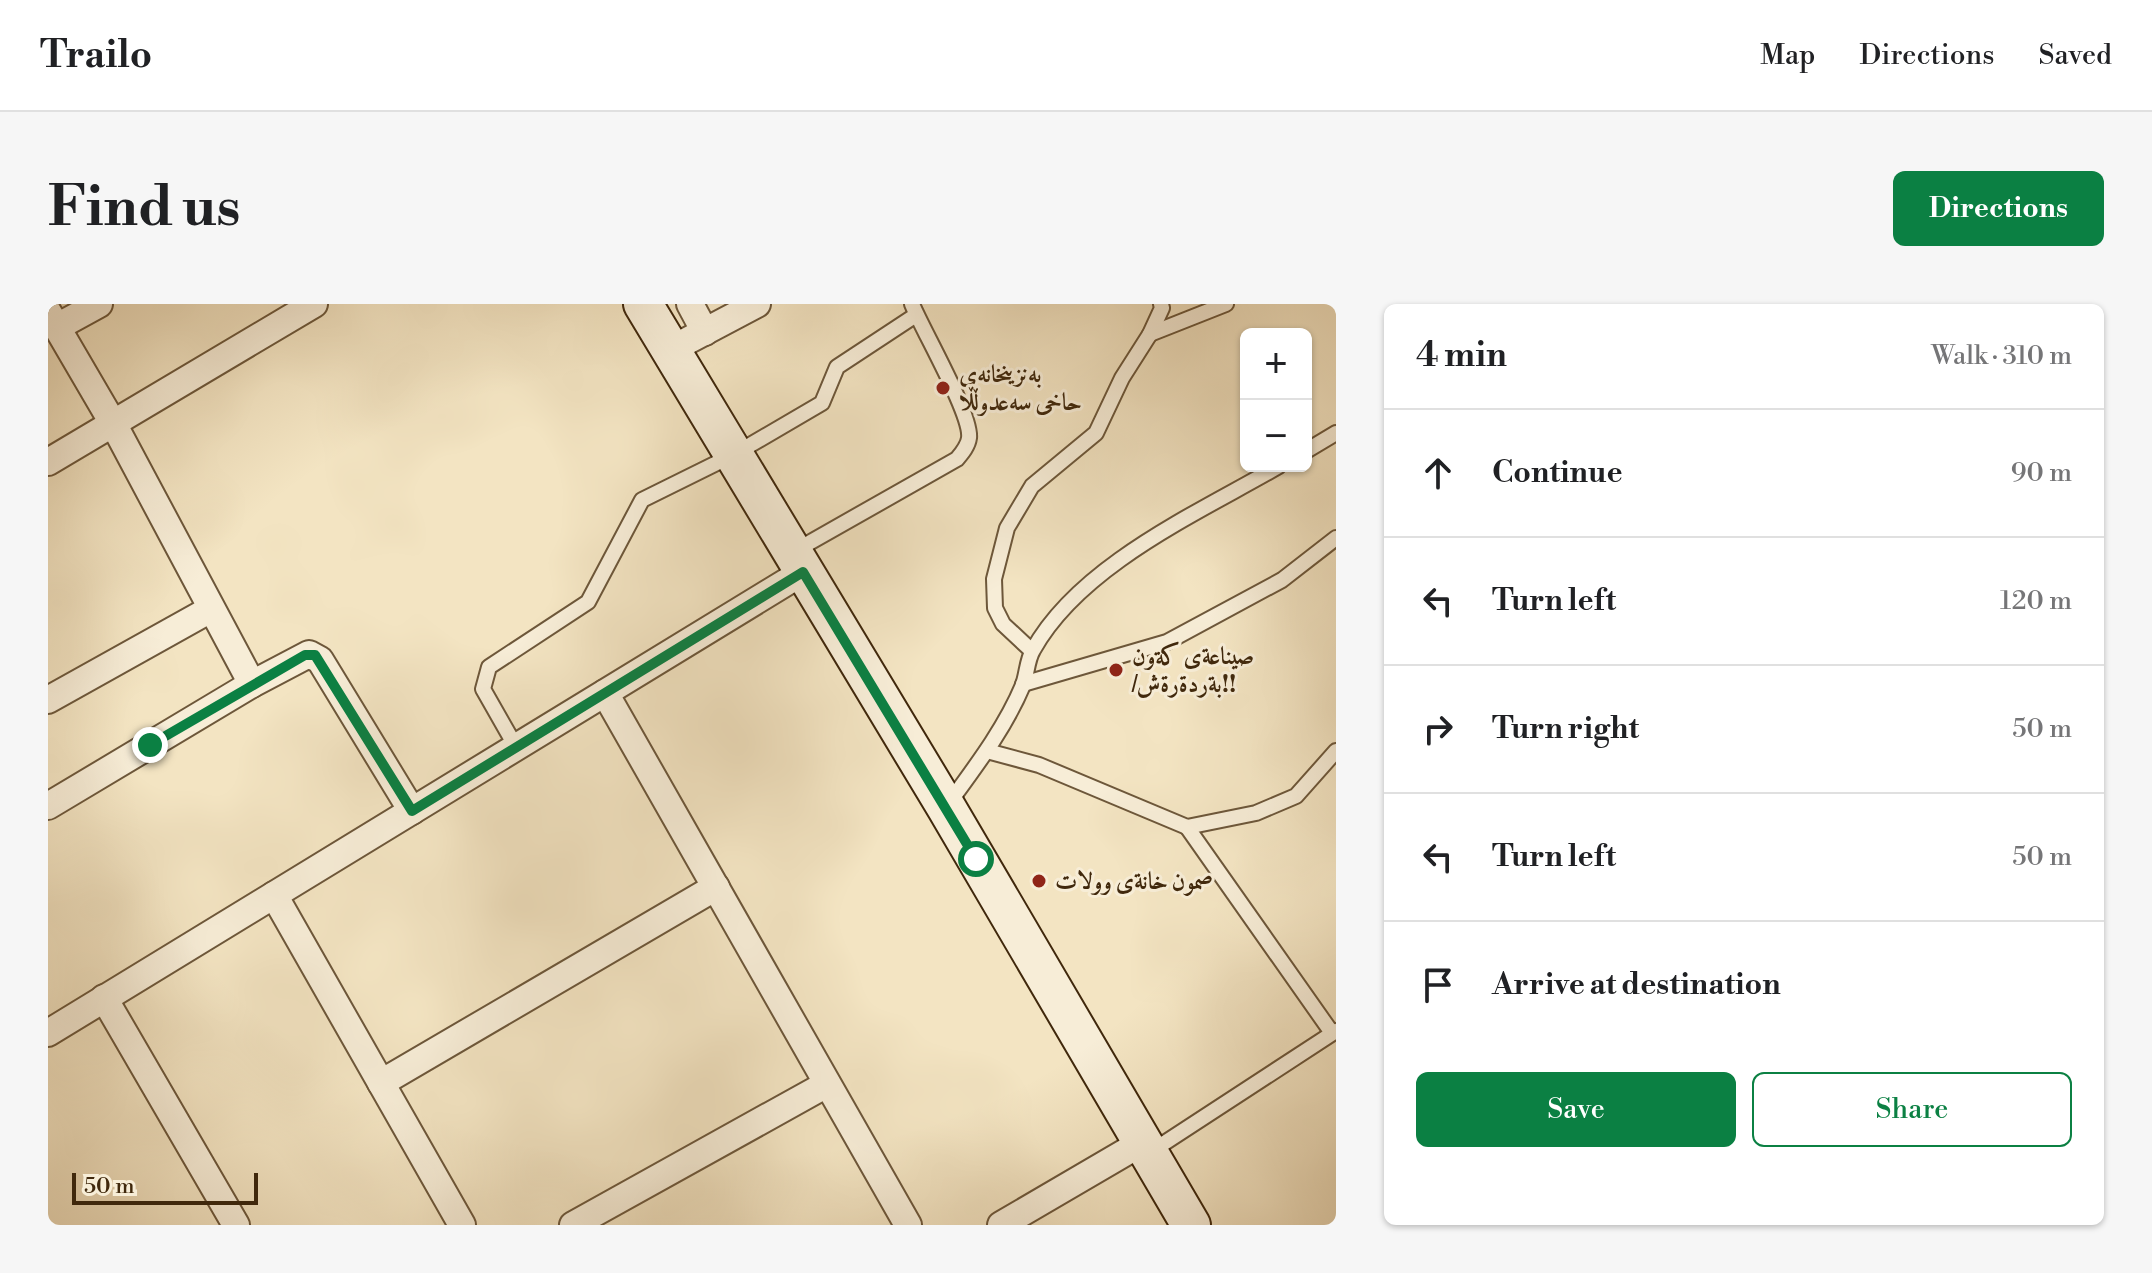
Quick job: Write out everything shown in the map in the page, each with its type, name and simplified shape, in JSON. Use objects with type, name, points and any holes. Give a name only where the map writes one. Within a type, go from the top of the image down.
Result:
[{"type":"main road","points":[[643,304],[946,807],[1191,1225]]},
{"type":"street","points":[[99,304],[53,319],[114,425],[252,684]]},
{"type":"street","points":[[48,462],[314,304]]},
{"type":"street","points":[[690,304],[705,332]]},
{"type":"street","points":[[670,350],[757,304]]},
{"type":"street","points":[[48,1033],[605,693],[797,562]]},
{"type":"street","points":[[48,700],[211,609]]},
{"type":"street","points":[[48,806],[252,684],[305,655],[315,655],[412,811]]},
{"type":"street","points":[[605,693],[908,1225]]},
{"type":"street","points":[[381,1083],[716,887]]},
{"type":"street","points":[[274,895],[462,1225]]},
{"type":"street","points":[[104,998],[236,1225]]},
{"type":"street","points":[[573,1225],[827,1084]]},
{"type":"street","points":[[1001,1225],[1146,1148]]},
{"type":"lane","points":[[1032,651],[1003,624],[995,608],[994,579],[1007,528],[1032,486],[1096,433],[1122,378],[1150,334],[1161,304]]},
{"type":"lane","points":[[1150,334],[1226,304]]},
{"type":"lane","points":[[516,747],[483,689],[489,667],[588,602],[642,500],[733,455],[822,403],[837,367],[914,310],[965,415],[970,437],[965,449],[957,459],[797,562]]},
{"type":"lane","points":[[1312,447],[1336,433]]},
{"type":"lane","points":[[946,807],[987,751],[1023,684],[1032,651],[1062,610],[1090,581],[1130,554],[1269,472]]},
{"type":"lane","points":[[1023,684],[1167,642],[1282,580],[1336,538]]},
{"type":"lane","points":[[987,751],[1039,765],[1187,827],[1334,1032],[1146,1148]]},
{"type":"lane","points":[[1187,827],[1256,813],[1296,796],[1335,756],[1336,751]]},
{"type":"place","name":"بەنزینخانەی حاخی سەعدوڵڵا","points":[[943,388]]},
{"type":"place","name":"صيناعةى كةون /بةردةرةش!!","points":[[1116,670]]},
{"type":"place","name":"صمون خانةی وولات","points":[[1039,881]]},
{"type":"route","points":[[150,745],[305,655],[315,655],[412,811],[803,572],[976,859]]}]
